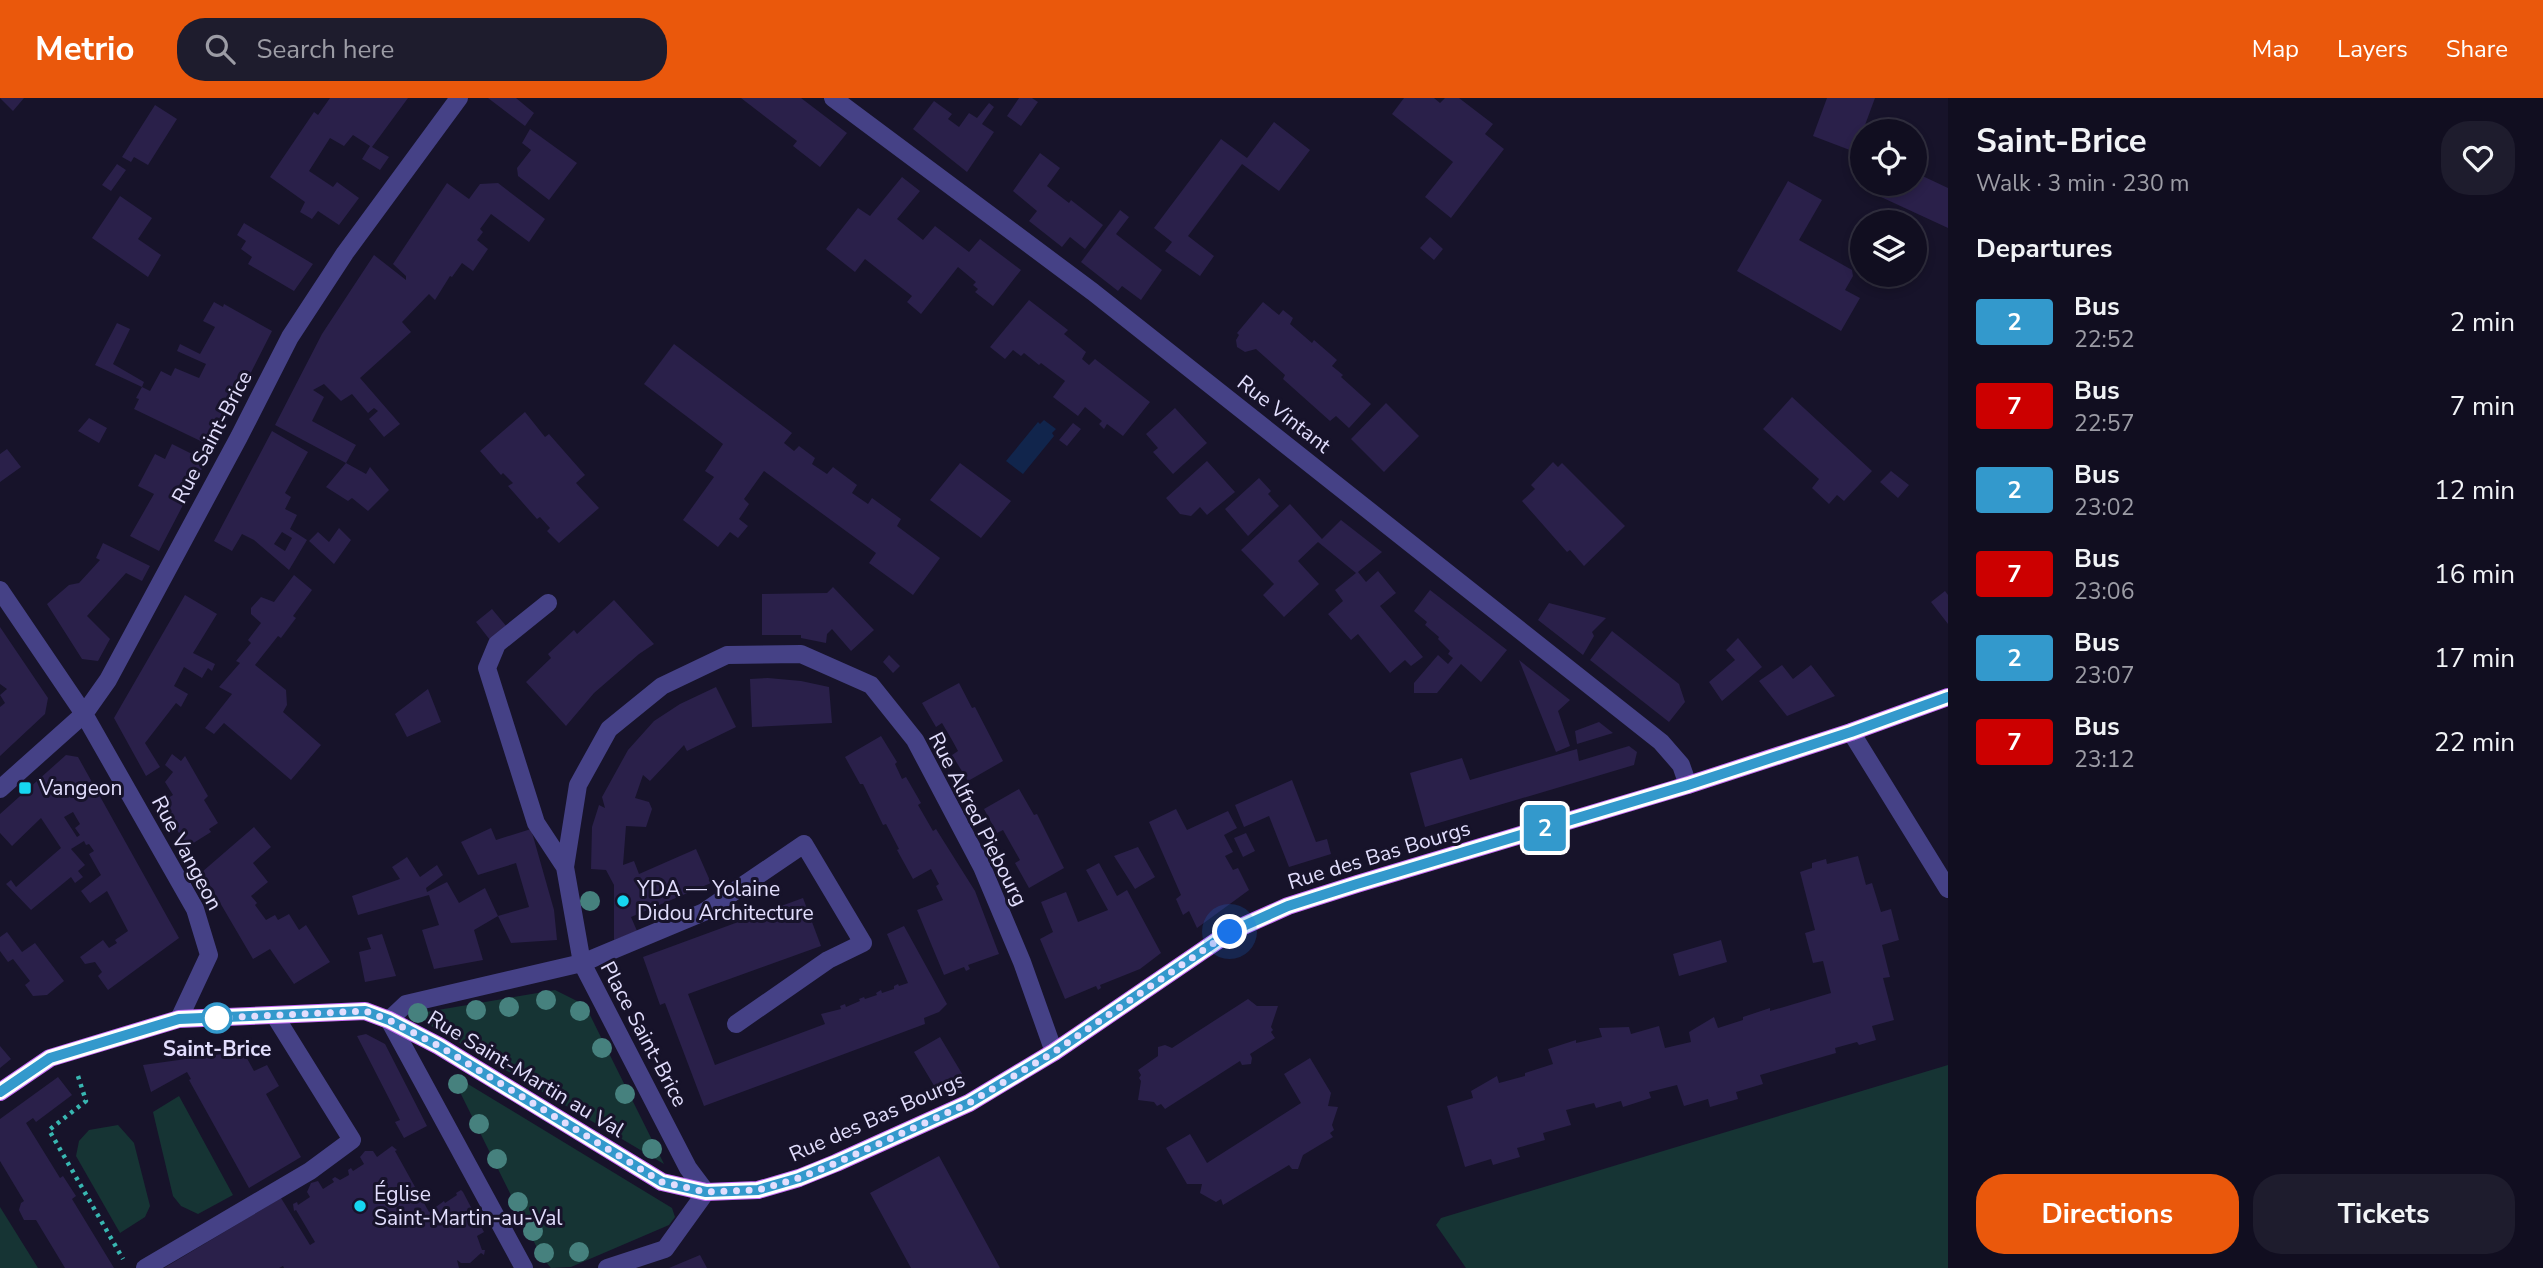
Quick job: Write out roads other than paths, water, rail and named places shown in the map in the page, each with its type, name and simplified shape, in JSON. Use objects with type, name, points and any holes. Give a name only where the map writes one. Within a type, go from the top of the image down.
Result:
[{"type":"main road","name":"Rue des Bas Bourgs","points":[[706,1192],[758,1190],[799,1178],[969,1103],[1054,1052],[1230,932],[1288,906],[1688,785],[1948,697]]},
{"type":"main road","name":"Rue Saint-Martin au Val","points":[[0,1092],[50,1058],[179,1019],[365,1011],[389,1020],[439,1046],[662,1182],[706,1192]]},
{"type":"street","name":"Rue Saint-Brice","points":[[0,789],[84,714],[108,680],[290,337],[345,253],[459,98]]},
{"type":"street","name":"Rue Vintant","points":[[832,98],[1104,301],[1661,742],[1681,765],[1688,785]]},
{"type":"street","name":"Rue Vangeon","points":[[0,590],[84,714],[195,909],[209,955],[179,1019]]},
{"type":"street","points":[[548,603],[498,645],[487,668],[536,823],[565,867]]},
{"type":"street","name":"Rue Alfred Piebourg","points":[[582,963],[565,867],[578,785],[609,729],[662,686],[727,655],[801,654],[871,685],[915,740],[982,867],[1022,962],[1054,1052]]},
{"type":"street","points":[[1851,732],[1948,889]]},
{"type":"street","points":[[582,963],[704,912],[804,844],[863,943],[828,960],[736,1024]]},
{"type":"street","name":"Place Saint-Brice","points":[[389,1020],[406,1004],[582,963],[688,1168],[706,1192]]},
{"type":"street","points":[[145,1268],[310,1171],[352,1140],[275,1016]]},
{"type":"street","points":[[389,1020],[524,1268]]},
{"type":"street","points":[[607,1268],[665,1249],[706,1192]]},
{"type":"water","points":[[1044,420],[1056,429],[1052,433],[1054,436],[1023,474],[1006,461],[1038,422],[1040,424]]},
{"type":"place","name":"Vangeon","points":[[25,788]]},
{"type":"place","name":"YDA — Yolaine Didou Architecture","points":[[623,901]]},
{"type":"place","name":"Saint-Brice","points":[[217,1018]]},
{"type":"place","name":"Église Saint-Martin-au-Val","points":[[360,1206]]}]
